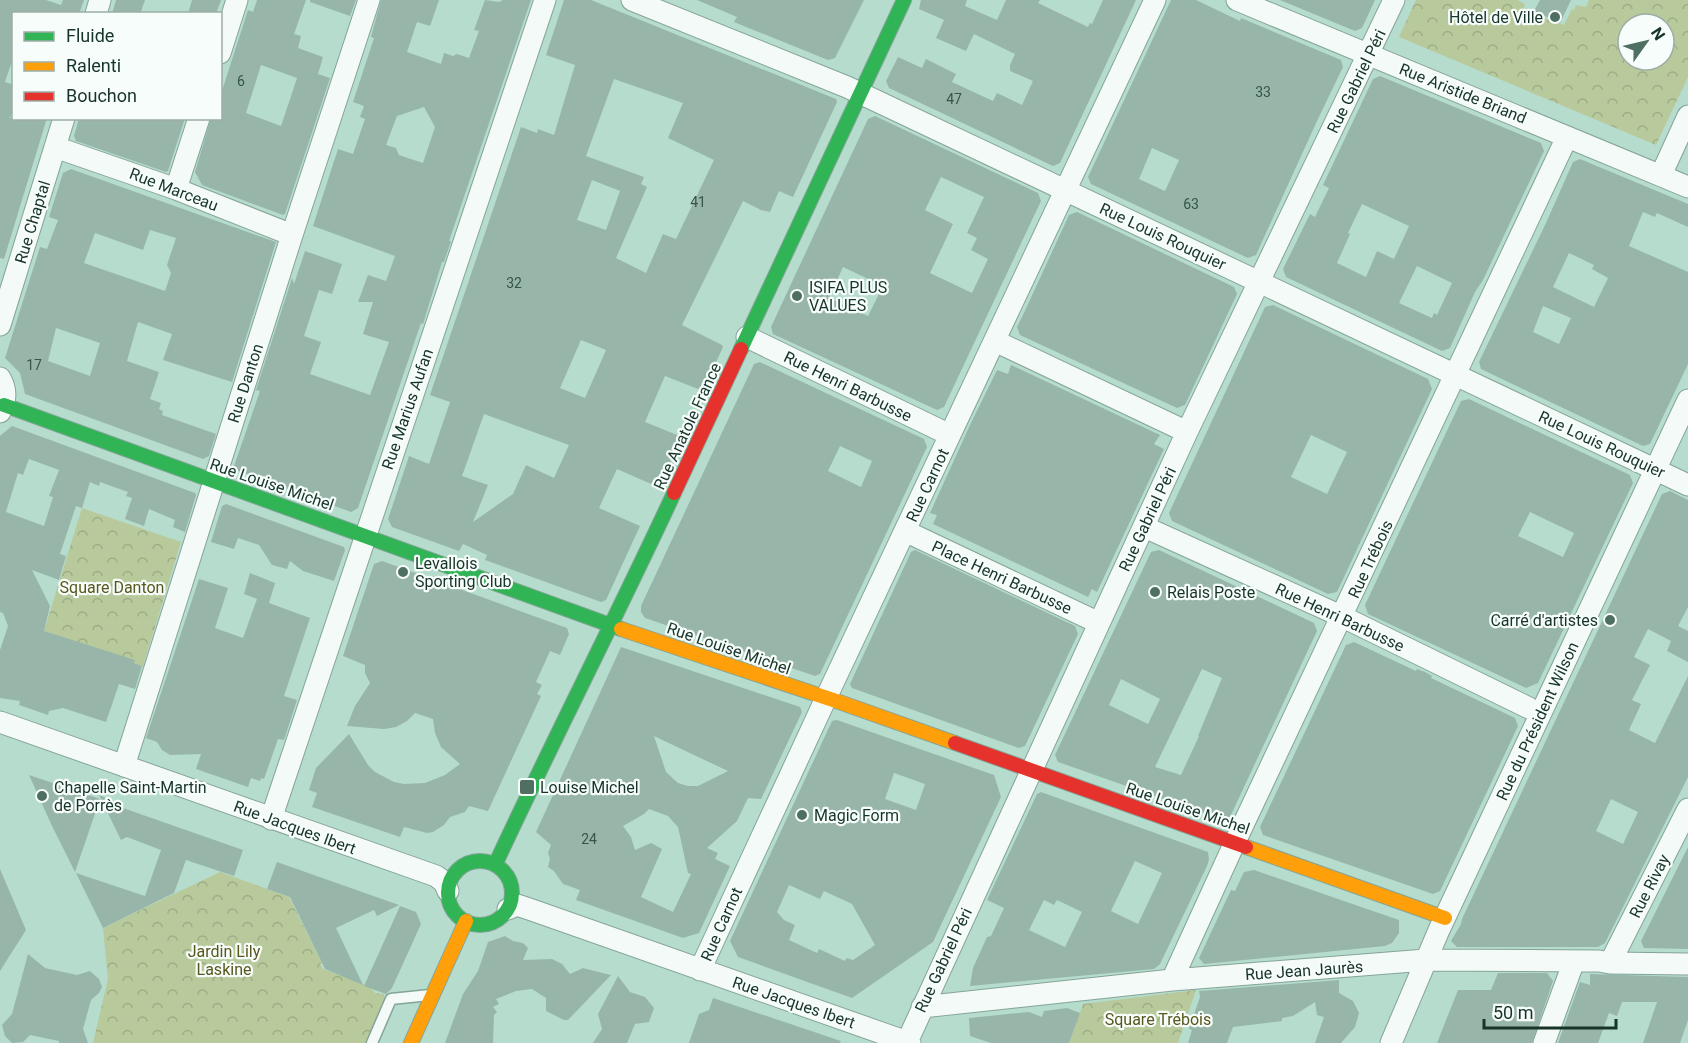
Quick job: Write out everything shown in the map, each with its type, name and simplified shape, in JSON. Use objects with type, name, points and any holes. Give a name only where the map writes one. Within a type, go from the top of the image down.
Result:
[{"type":"street","points":[[222,47],[237,0]]},
{"type":"street","name":"Rue Danton","points":[[124,766],[369,0]]},
{"type":"street","name":"Rue Marius Aufan","points":[[271,819],[364,535],[545,0]]},
{"type":"street","name":"Rue Louis Rouquier","points":[[632,0],[861,94],[1688,485]]},
{"type":"street","name":"Rue Anatole France","points":[[495,865],[547,753],[612,626],[904,0]]},
{"type":"street","name":"Rue Carnot","points":[[700,969],[1064,189],[1155,0]]},
{"type":"street","name":"Rue Aristide Briand","points":[[1237,0],[1688,187]]},
{"type":"street","name":"Rue Gabriel Péri","points":[[908,1042],[922,1007],[1187,432],[1394,0]]},
{"type":"street","points":[[1661,175],[1688,116]]},
{"type":"street","name":"Rue Chaptal","points":[[0,325],[63,120]]},
{"type":"street","points":[[176,189],[198,120]]},
{"type":"street","name":"Rue Trébois","points":[[1172,980],[1567,137]]},
{"type":"street","name":"Rue Marceau","points":[[55,147],[176,189],[292,235]]},
{"type":"street","name":"Rue Henri Barbusse","points":[[747,337],[950,435]]},
{"type":"street","points":[[995,340],[1187,432]]},
{"type":"street","points":[[0,378],[5,391],[2,408]]},
{"type":"street","name":"Rue du Président Wilson","points":[[1391,1043],[1445,918],[1688,400]]},
{"type":"street","name":"Rue Louise Michel","points":[[2,408],[364,535],[612,626],[826,698],[1445,918]]},
{"type":"street","name":"Rue Henri Barbusse","points":[[1149,528],[1343,617],[1529,708]]},
{"type":"street","name":"Place Henri Barbusse","points":[[905,531],[1100,622]]},
{"type":"street","name":"Rue Jacques Ibert","points":[[0,722],[436,876],[444,882],[448,891]]},
{"type":"street","name":"Rue Rivay","points":[[1610,963],[1688,809]]},
{"type":"street","points":[[475,861],[495,865],[504,872],[510,883],[512,896],[508,909],[500,918],[489,924],[477,925],[466,921],[454,912],[451,905],[448,891],[451,879],[464,866],[475,861]]},
{"type":"street","name":"Rue Jacques Ibert","points":[[508,909],[517,905],[908,1042]]},
{"type":"street","points":[[411,1043],[466,921]]},
{"type":"street","name":"Rue Jean Jaurès","points":[[922,1007],[1172,980],[1426,960],[1688,964]]},
{"type":"street","points":[[1544,1043],[1574,961]]},
{"type":"lane","points":[[372,1043],[391,999],[433,994]]},
{"type":"green space","points":[[1416,0],[1517,0],[1525,4],[1523,10],[1564,25],[1576,5],[1586,7],[1589,0],[1688,0],[1688,77],[1656,145],[1399,37]]},
{"type":"green space","name":"Square Danton","points":[[82,508],[181,542],[143,666],[44,631]]},
{"type":"green space","name":"Jardin Lily Laskine","points":[[220,872],[289,897],[323,969],[369,986],[375,993],[384,994],[385,1001],[366,1043],[93,1043],[108,979],[103,928]]},
{"type":"green space","name":"Square Trébois","points":[[1196,990],[1178,1043],[1069,1043],[1083,1004]]},
{"type":"building","points":[[0,0],[46,0],[61,5],[63,0],[84,0],[80,12],[12,12],[12,61],[5,82],[12,84],[10,118],[12,120],[46,120],[4,259],[0,258]]},
{"type":"building","points":[[116,0],[145,0],[141,12],[113,12]]},
{"type":"building","points":[[192,0],[221,0],[217,12],[189,12]]},
{"type":"building","points":[[257,0],[306,0],[294,34],[301,36],[298,48],[323,57],[318,74],[330,78],[283,215],[202,185],[195,172],[210,120],[222,120],[222,91],[248,10],[253,12]],"holes":[[[261,65],[297,78],[281,126],[246,113]]]},
{"type":"building","points":[[310,0],[356,0],[350,16],[310,2]]},
{"type":"building","points":[[381,0],[439,0],[430,26],[417,22],[407,52],[441,64],[444,53],[469,58],[479,31],[474,30],[485,0],[499,2],[531,0],[423,324],[421,323],[358,508],[351,512],[233,469],[260,391],[256,390],[292,278],[294,284],[305,251],[342,264],[332,294],[319,290],[304,336],[321,342],[310,374],[370,395],[389,342],[363,334],[373,302],[358,302],[368,275],[386,281],[395,256],[313,226],[338,149],[353,154],[365,119],[360,117],[364,106],[353,102],[374,38],[371,37]],"holes":[[[424,107],[435,127],[423,163],[399,155],[396,148],[386,145],[397,116]]]},
{"type":"building","points":[[564,0],[591,0],[836,99],[837,102],[793,197],[779,191],[770,212],[743,201],[682,325],[723,347],[703,391],[665,376],[645,422],[682,437],[658,487],[617,469],[599,508],[640,526],[606,600],[601,602],[485,560],[487,555],[463,544],[459,551],[392,527],[388,519],[409,456],[429,464],[450,402],[430,395],[521,127],[537,133],[538,129],[554,135],[575,65],[546,55]],"holes":[[[614,79],[683,103],[668,138],[714,160],[676,239],[663,234],[646,273],[616,258],[647,187],[641,184],[644,177],[586,156]],[[592,180],[620,191],[606,230],[577,220]],[[581,340],[606,350],[585,398],[560,388]],[[484,414],[569,445],[554,478],[526,465],[513,494],[473,522],[488,485],[462,476]]]},
{"type":"building","points":[[697,0],[864,0],[835,58],[828,60],[734,22],[737,17]]},
{"type":"building","points":[[921,0],[967,0],[965,6],[997,20],[1006,0],[1040,0],[1038,3],[1088,27],[1090,23],[1092,24],[1103,0],[1136,0],[1060,163],[1053,166],[889,88],[886,81],[898,57],[922,68],[926,59],[956,74],[952,82],[993,101],[997,93],[1022,105],[1033,81],[1010,71],[1015,54],[974,34],[966,51],[936,38],[944,20],[919,9]]},
{"type":"building","points":[[1171,0],[1196,0],[1240,21],[1241,18],[1341,60],[1343,67],[1256,255],[1248,258],[1091,184],[1088,177]],"holes":[[[1152,148],[1179,160],[1165,191],[1139,179]]]},
{"type":"building","points":[[1280,0],[1375,0],[1362,28],[1355,31]]},
{"type":"building","name":"Hôtel de Ville","points":[[1540,0],[1571,0],[1560,23],[1534,11]]},
{"type":"building","points":[[1380,76],[1541,143],[1544,151],[1450,348],[1442,351],[1286,277],[1283,269],[1310,214],[1315,217],[1329,188],[1323,185],[1373,79]],"holes":[[[1362,204],[1409,226],[1394,259],[1377,251],[1366,277],[1337,263]],[[1417,266],[1452,283],[1437,315],[1434,313],[1432,318],[1399,303]]]},
{"type":"building","points":[[875,116],[1038,193],[1041,201],[944,407],[937,410],[773,334],[771,327],[868,119]],"holes":[[[941,177],[984,197],[967,233],[977,238],[971,250],[988,259],[972,293],[930,273],[953,224],[925,210]],[[843,267],[883,286],[868,316],[829,298]]]},
{"type":"building","points":[[78,120],[184,120],[166,172],[76,141],[74,136]]},
{"type":"building","points":[[1580,159],[1688,204],[1688,227],[1657,213],[1655,217],[1643,212],[1629,246],[1688,272],[1688,364],[1650,444],[1643,446],[1481,369],[1479,362],[1573,162]],"holes":[[[1569,253],[1594,265],[1592,269],[1608,278],[1594,307],[1553,287]],[[1543,306],[1571,318],[1559,344],[1533,332]]]},
{"type":"building","points":[[71,169],[276,242],[232,382],[163,360],[172,334],[138,322],[127,361],[159,372],[150,399],[161,403],[159,409],[163,411],[162,415],[216,434],[209,456],[203,459],[25,394],[20,373],[5,358],[40,247],[47,249],[58,220],[49,217],[63,173]],"holes":[[[150,230],[176,238],[167,265],[171,273],[165,291],[84,263],[95,233],[143,250]],[[56,328],[100,343],[90,376],[48,361]]]},
{"type":"building","points":[[1077,212],[1234,287],[1237,294],[1185,405],[1177,408],[1020,335],[1017,327],[1069,215]]},
{"type":"building","points":[[1273,305],[1428,379],[1432,389],[1337,592],[1328,594],[1172,521],[1169,513],[1265,307]],"holes":[[[1311,435],[1347,452],[1327,494],[1291,477]]]},
{"type":"building","points":[[760,362],[924,439],[927,447],[820,674],[815,676],[645,618],[641,612],[641,606],[754,364]],"holes":[[[840,446],[872,461],[861,487],[828,471]]]},
{"type":"building","points":[[1011,365],[1160,435],[1154,444],[1164,449],[1097,592],[1092,589],[1088,597],[933,524],[937,515],[930,513],[970,425],[997,370],[1008,374]]},
{"type":"building","points":[[1469,399],[1630,475],[1633,483],[1538,683],[1526,688],[1368,614],[1365,605],[1461,401]],"holes":[[[1530,512],[1574,533],[1563,557],[1518,536]]]},
{"type":"building","points":[[12,426],[196,495],[185,532],[173,527],[175,520],[149,509],[144,526],[125,519],[132,498],[126,496],[128,492],[100,482],[99,486],[90,482],[82,508],[76,506],[60,554],[66,556],[59,580],[32,570],[50,606],[44,631],[135,660],[134,663],[142,666],[135,689],[119,684],[106,722],[63,708],[49,711],[48,715],[19,705],[20,701],[0,698],[0,650],[8,626],[3,613],[0,612],[0,436]],"holes":[[[29,459],[59,470],[49,496],[53,497],[44,526],[6,512],[18,473],[23,475]]]},
{"type":"building","points":[[1670,491],[1688,500],[1688,607],[1678,626],[1688,631],[1688,662],[1667,651],[1671,641],[1648,629],[1634,657],[1650,665],[1632,700],[1641,704],[1629,730],[1655,743],[1688,676],[1688,777],[1605,943],[1598,947],[1457,947],[1451,941],[1662,494]],"holes":[[[1611,799],[1638,812],[1623,844],[1596,831]]]},
{"type":"building","points":[[226,504],[344,547],[345,550],[334,581],[303,571],[290,561],[287,569],[272,565],[259,545],[238,538],[234,549],[211,542],[222,506]]},
{"type":"building","points":[[915,550],[1075,626],[1078,634],[1025,746],[1019,748],[852,688],[850,684],[911,552]]},
{"type":"building","points":[[1159,550],[1314,623],[1317,631],[1230,817],[1223,820],[1058,762],[1055,755],[1151,552]],"holes":[[[1202,669],[1222,678],[1181,775],[1155,767]],[[1121,679],[1160,699],[1148,724],[1109,705]]]},
{"type":"building","points":[[382,561],[567,628],[569,634],[560,655],[550,651],[536,682],[542,685],[537,694],[541,696],[488,811],[469,806],[465,812],[450,817],[444,825],[433,832],[427,833],[404,827],[400,837],[312,807],[317,793],[309,790],[316,768],[349,734],[368,765],[375,772],[394,782],[425,783],[445,775],[460,764],[441,747],[435,733],[433,719],[415,713],[396,727],[384,729],[347,726],[355,706],[370,683],[365,673],[365,665],[343,656],[374,564]]},
{"type":"building","points":[[250,573],[275,583],[269,603],[310,618],[284,696],[297,700],[284,740],[278,739],[264,779],[261,778],[260,781],[251,778],[248,787],[196,769],[201,754],[170,755],[162,750],[157,742],[146,738],[199,579],[228,588],[215,628],[243,638],[257,599],[244,594]]},
{"type":"building","points":[[1354,642],[1416,671],[1417,669],[1425,672],[1432,676],[1431,678],[1515,718],[1518,726],[1440,891],[1433,894],[1263,835],[1260,827],[1346,645]]},
{"type":"building","points":[[621,647],[800,707],[802,712],[761,799],[748,798],[737,821],[707,848],[718,853],[715,859],[730,866],[699,933],[683,938],[576,900],[580,890],[563,884],[554,871],[548,867],[550,859],[548,853],[551,845],[536,832]],"holes":[[[654,736],[696,756],[728,771],[698,786],[678,783],[666,772]],[[649,809],[668,816],[678,827],[688,873],[691,874],[673,912],[641,897],[662,849],[651,843],[635,850],[631,837],[623,826]]]},
{"type":"building","points":[[837,720],[994,775],[1001,797],[933,942],[852,998],[738,957],[730,941],[832,721]],"holes":[[[894,773],[925,784],[916,810],[885,799]],[[789,885],[820,899],[824,891],[852,904],[875,945],[853,960],[847,958],[845,961],[819,949],[817,953],[789,940],[795,925],[784,920],[777,912]]]},
{"type":"building","points":[[29,775],[100,799],[75,872],[52,826]]},
{"type":"building","points":[[1041,792],[1208,852],[1207,866],[1160,964],[1154,969],[970,986],[973,968],[1004,908],[987,900],[1037,794]],"holes":[[[1135,861],[1162,873],[1138,924],[1111,911]],[[1044,900],[1054,905],[1057,900],[1082,912],[1065,947],[1029,930]]]},
{"type":"building","points":[[99,795],[116,802],[123,808],[243,850],[234,876],[186,860],[174,893],[103,928],[76,873],[145,896],[161,850],[127,837],[121,840]]},
{"type":"building","points":[[1688,847],[1688,949],[1644,948],[1641,941]]},
{"type":"building","points":[[277,862],[399,905],[377,916],[374,910],[336,928],[363,985],[325,969],[290,897],[267,889]]},
{"type":"building","points":[[0,869],[26,930],[0,971]]},
{"type":"building","points":[[1254,870],[1399,920],[1399,933],[1392,943],[1385,946],[1204,964],[1199,958],[1231,890],[1235,891],[1244,872]]},
{"type":"building","points":[[400,906],[416,912],[421,924],[392,988],[386,994],[364,986]]},
{"type":"building","points":[[505,936],[523,943],[528,948],[523,960],[552,959],[562,964],[570,974],[583,968],[611,975],[568,1020],[546,1011],[546,998],[532,989],[516,991],[496,999],[499,1004],[493,1007],[497,1012],[494,1015],[493,1043],[445,1043],[463,994],[478,971],[488,942]]},
{"type":"building","points":[[28,954],[45,968],[77,975],[90,971],[99,979],[102,987],[91,1000],[83,1029],[88,1043],[59,1043],[59,1041],[30,1035],[23,1042],[12,1043],[5,1036],[2,1025],[12,1014]]},
{"type":"building","points":[[1498,973],[1547,973],[1553,981],[1532,1043],[1437,1043],[1458,990],[1491,990]]},
{"type":"building","points":[[1590,974],[1688,977],[1688,1020],[1680,1043],[1643,1043],[1657,1002],[1622,1002],[1617,1016],[1609,1013],[1598,1043],[1558,1043],[1580,982],[1590,985]]},
{"type":"building","points":[[618,976],[630,992],[645,997],[654,1008],[649,1022],[635,1024],[627,1043],[593,1043],[602,1029],[598,1014]]},
{"type":"building","points":[[1339,980],[1339,993],[1353,1001],[1359,1013],[1355,1027],[1341,1043],[1315,1043],[1324,1017],[1317,1015],[1315,1002],[1293,1016],[1282,1018],[1282,1021],[1233,1027],[1227,1043],[1188,1043],[1192,1030],[1189,1029],[1200,997],[1199,991]]},
{"type":"building","points":[[713,998],[841,1041],[840,1043],[689,1043],[699,1014],[709,1010]]},
{"type":"building","points":[[1067,1008],[1080,1013],[1069,1043],[991,1043],[970,1036],[969,1018],[1029,1012],[1042,1017],[1044,1011]]},
{"type":"traffic: fast","points":[[741,349],[904,0]]},
{"type":"traffic: fast","points":[[4,405],[621,629]]},
{"type":"traffic: fast","points":[[495,865],[674,493]]},
{"type":"traffic: fast","points":[[480,861],[498,867],[506,875],[512,893],[506,911],[498,919],[480,925],[462,919],[454,911],[448,893],[454,875],[462,867],[480,861]]},
{"type":"traffic: slow","points":[[621,629],[955,743]]},
{"type":"traffic: slow","points":[[1246,847],[1445,918]]},
{"type":"traffic: slow","points":[[411,1043],[466,921]]},
{"type":"traffic: jam","points":[[674,493],[741,349]]},
{"type":"traffic: jam","points":[[955,743],[1246,847]]},
{"type":"place","name":"Hôtel de Ville","points":[[1555,17]]},
{"type":"place","name":"ISIFA PLUS VALUES","points":[[797,296]]},
{"type":"place","name":"Levallois Sporting Club","points":[[403,572]]},
{"type":"place","name":"Relais Poste","points":[[1155,592]]},
{"type":"place","name":"Carré d'artistes","points":[[1610,620]]},
{"type":"place","name":"Louise Michel","points":[[527,787]]},
{"type":"place","name":"Chapelle Saint-Martin de Porrès","points":[[42,796]]},
{"type":"place","name":"Magic Form","points":[[802,815]]}]
